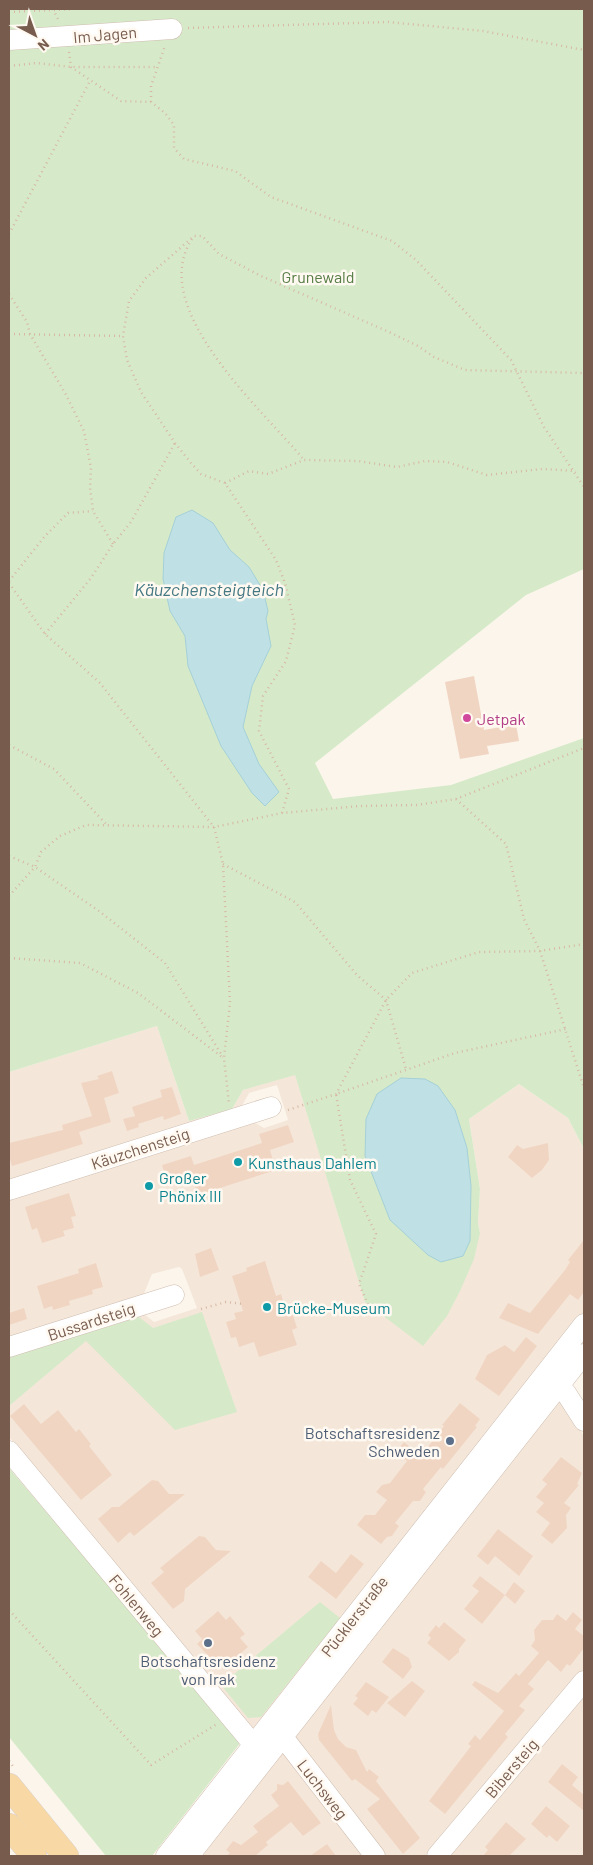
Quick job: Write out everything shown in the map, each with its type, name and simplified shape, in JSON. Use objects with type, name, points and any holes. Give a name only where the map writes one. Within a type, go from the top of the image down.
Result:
[{"type":"main road","points":[[9,1786],[66,1856]]},
{"type":"main road","points":[[9,1826],[34,1856]]},
{"type":"street","name":"Im Jagen","points":[[9,40],[172,29]]},
{"type":"street","name":"Käuzchensteig","points":[[9,1190],[271,1108]]},
{"type":"street","name":"Bussardsteig","points":[[9,1347],[174,1295]]},
{"type":"street","name":"Pücklerstraße","points":[[166,1856],[260,1750],[551,1382],[584,1324]]},
{"type":"street","name":"Pücklerstraße","points":[[551,1382],[584,1354]]},
{"type":"street","points":[[551,1382],[566,1394],[584,1421]]},
{"type":"street","name":"Fohlenweg","points":[[9,1450],[229,1716],[260,1750]]},
{"type":"street","name":"Bibersteig","points":[[437,1856],[584,1681]]},
{"type":"street","name":"Luchsweg","points":[[276,1730],[375,1856]]},
{"type":"street","name":"Pücklerstraße","points":[[189,1856],[260,1750]]},
{"type":"path","points":[[9,12],[74,9]]},
{"type":"path","points":[[151,102],[151,86],[156,67],[172,29],[388,22],[483,31],[584,50]]},
{"type":"path","points":[[68,37],[71,67]]},
{"type":"path","points":[[9,66],[37,63],[71,67],[156,67]]},
{"type":"path","points":[[71,67],[121,101],[151,102],[165,113],[174,125],[174,148],[184,159],[235,171],[271,197],[392,241],[416,260],[512,360],[544,427],[576,471],[584,486]]},
{"type":"path","points":[[9,234],[91,80]]},
{"type":"path","points":[[194,236],[187,246],[182,263],[183,283],[187,303],[199,329],[234,384],[285,436],[304,460]]},
{"type":"path","points":[[282,813],[289,789],[259,731],[263,696],[286,661],[295,625],[294,614],[276,560],[225,483],[201,474],[175,444],[141,392],[127,360],[123,336],[129,302],[146,278],[194,236],[202,236],[219,254],[261,276],[390,332],[418,346],[434,357],[465,370],[584,373]]},
{"type":"path","points":[[9,294],[27,322],[30,334],[65,393],[84,431],[91,468],[90,488],[93,511],[113,544]]},
{"type":"path","points":[[9,334],[123,336]]},
{"type":"path","points":[[46,634],[91,578],[113,544],[131,522],[175,444]]},
{"type":"path","points":[[225,483],[249,471],[268,474],[304,460],[358,461],[398,467],[425,461],[447,462],[486,475],[542,469],[576,471]]},
{"type":"path","points":[[93,511],[68,513],[45,536],[9,582],[46,634],[100,683],[214,827],[223,864],[230,1003],[224,1058],[230,1111]]},
{"type":"path","points":[[9,745],[54,769],[107,825]]},
{"type":"path","points":[[9,896],[35,867],[41,852],[60,836],[86,825],[214,827],[282,813],[360,806],[417,805],[456,799],[584,748]]},
{"type":"path","points":[[456,799],[506,844],[524,919],[540,950],[584,1088]]},
{"type":"path","points":[[9,856],[35,867],[99,911],[165,963],[224,1058]]},
{"type":"path","points":[[223,864],[295,902],[357,975],[386,1000],[406,1069]]},
{"type":"path","points":[[370,1309],[360,1284],[376,1234],[350,1180],[336,1094],[386,1000],[412,973],[479,952],[540,950],[584,944]]},
{"type":"path","points":[[9,958],[80,963],[138,993],[224,1058]]},
{"type":"path","points":[[292,1109],[455,1053],[566,1029]]},
{"type":"path","points":[[201,1309],[226,1302],[244,1304]]},
{"type":"path","points":[[9,1610],[150,1765],[229,1716]]},
{"type":"shaded area","points":[[157,1026],[189,1121],[232,1109],[243,1090],[295,1074],[365,1302],[480,1233],[478,1223],[480,1189],[469,1119],[519,1084],[568,1118],[584,1149],[584,1316],[257,1729],[251,1729],[9,1437],[9,1353],[144,1314],[154,1322],[197,1308],[182,1269],[179,1267],[152,1274],[143,1296],[9,1339],[9,1196],[252,1121],[264,1128],[288,1120],[277,1085],[249,1093],[239,1111],[9,1185],[9,1072]]},
{"type":"shaded area","points":[[557,1401],[561,1402],[584,1436],[584,1671],[429,1856],[385,1856],[295,1738],[294,1733]]},
{"type":"shaded area","points":[[584,1690],[584,1856],[445,1856]]},
{"type":"shaded area","points":[[282,1752],[364,1856],[197,1856]]},
{"type":"green space","name":"Grunewald","points":[[9,9],[584,9],[584,569],[526,595],[315,763],[333,799],[451,785],[584,738],[584,1149],[568,1118],[519,1084],[469,1119],[480,1189],[478,1223],[480,1233],[474,1259],[460,1291],[447,1316],[423,1346],[365,1302],[295,1075],[243,1090],[232,1109],[189,1121],[157,1026],[9,1072]]},
{"type":"green space","points":[[202,1312],[237,1412],[175,1430],[86,1341],[9,1406],[9,1357],[139,1317],[153,1328]]},
{"type":"green space","points":[[9,1468],[241,1742],[152,1856],[106,1856],[9,1737]]},
{"type":"green space","points":[[320,1602],[340,1618],[261,1717],[248,1718],[221,1685]]},
{"type":"water","name":"Käuzchensteigteich","points":[[192,510],[213,523],[230,550],[249,567],[263,590],[268,611],[266,619],[271,646],[252,686],[243,727],[259,764],[279,792],[265,806],[252,793],[221,746],[188,666],[185,636],[170,611],[163,579],[164,553],[176,517]]},
{"type":"water","points":[[401,1078],[425,1079],[438,1086],[455,1110],[467,1148],[471,1186],[470,1241],[463,1256],[441,1262],[428,1255],[390,1220],[365,1156],[366,1119],[377,1094]]},
{"type":"building","name":"Jetpak","points":[[474,676],[484,730],[516,724],[519,741],[487,746],[489,754],[460,759],[445,682]]},
{"type":"building","points":[[112,1071],[119,1093],[104,1098],[111,1122],[79,1132],[83,1144],[12,1166],[9,1156],[9,1143],[63,1130],[62,1125],[92,1116],[81,1083],[99,1079],[97,1076]]},
{"type":"building","points":[[172,1087],[181,1114],[164,1120],[163,1116],[138,1124],[139,1127],[127,1131],[123,1119],[135,1116],[132,1107],[162,1097],[160,1090]]},
{"type":"building","name":"Kunsthaus Dahlem","points":[[288,1125],[294,1142],[270,1150],[276,1170],[198,1195],[191,1175],[167,1182],[162,1165],[191,1156],[194,1165],[262,1143],[259,1134]]},
{"type":"building","points":[[548,1143],[549,1160],[542,1170],[532,1178],[508,1157],[517,1145],[523,1149]]},
{"type":"building","points":[[69,1193],[76,1216],[71,1217],[74,1228],[63,1231],[65,1236],[42,1243],[37,1228],[32,1230],[25,1207]]},
{"type":"building","points":[[584,1240],[584,1292],[578,1300],[570,1294],[538,1334],[499,1318],[508,1303],[530,1313],[565,1270],[570,1262],[568,1260]]},
{"type":"building","points":[[211,1248],[219,1270],[200,1277],[195,1254]]},
{"type":"building","name":"Brücke-Museum","points":[[265,1261],[276,1296],[281,1294],[284,1304],[289,1303],[297,1328],[292,1330],[297,1345],[259,1357],[254,1342],[239,1347],[236,1337],[231,1338],[226,1322],[236,1319],[234,1313],[243,1311],[232,1276],[247,1271],[246,1268]]},
{"type":"building","points":[[96,1263],[103,1287],[92,1290],[93,1294],[69,1301],[70,1305],[53,1310],[52,1306],[44,1309],[37,1286],[79,1273],[78,1269]]},
{"type":"building","points":[[24,1308],[27,1319],[9,1325],[9,1313]]},
{"type":"building","points":[[526,1337],[537,1346],[499,1396],[475,1379],[487,1355],[505,1345],[514,1352]]},
{"type":"building","points":[[460,1403],[480,1419],[475,1426],[477,1427],[443,1469],[441,1467],[423,1489],[426,1492],[420,1501],[413,1501],[395,1523],[399,1526],[392,1536],[387,1537],[381,1544],[357,1525],[365,1515],[375,1515],[387,1500],[376,1492],[382,1485],[390,1483],[407,1461],[396,1452],[404,1442],[421,1456]]},
{"type":"building","points":[[24,1404],[41,1424],[58,1410],[76,1432],[79,1429],[91,1444],[89,1446],[112,1475],[81,1500],[10,1416]]},
{"type":"building","points":[[561,1457],[582,1473],[577,1484],[579,1485],[564,1503],[571,1508],[566,1515],[567,1528],[552,1544],[541,1535],[550,1523],[536,1512],[544,1503],[536,1497],[547,1484],[542,1480]]},
{"type":"building","points":[[152,1480],[158,1481],[169,1494],[185,1494],[134,1536],[130,1532],[118,1543],[98,1519],[112,1507],[119,1507]]},
{"type":"building","points":[[498,1529],[533,1556],[519,1576],[495,1556],[488,1565],[477,1556]]},
{"type":"building","points":[[199,1536],[205,1537],[216,1550],[231,1551],[185,1589],[184,1601],[173,1609],[151,1583],[164,1572],[160,1568]]},
{"type":"building","points":[[351,1554],[364,1564],[336,1599],[308,1577],[321,1561],[336,1573]]},
{"type":"building","points":[[480,1576],[505,1595],[482,1624],[464,1609],[479,1591],[472,1586]]},
{"type":"building","points":[[514,1582],[525,1591],[515,1604],[505,1595]]},
{"type":"building","points":[[218,1611],[226,1620],[230,1616],[245,1634],[240,1638],[248,1647],[226,1666],[218,1657],[213,1661],[197,1644],[202,1639],[195,1631]]},
{"type":"building","points":[[573,1612],[582,1620],[575,1629],[584,1636],[584,1648],[570,1666],[567,1664],[561,1672],[548,1660],[528,1684],[534,1689],[519,1706],[525,1710],[505,1734],[508,1737],[445,1814],[429,1801],[471,1746],[468,1744],[475,1735],[480,1740],[504,1711],[472,1685],[475,1681],[498,1693],[516,1673],[519,1676],[539,1653],[531,1646],[535,1640],[534,1630],[542,1620],[553,1620],[557,1614],[566,1621]]},
{"type":"building","points":[[444,1622],[466,1640],[459,1649],[459,1652],[449,1661],[427,1643],[431,1638],[428,1635],[436,1625],[439,1628]]},
{"type":"building","points":[[393,1648],[409,1658],[412,1667],[403,1679],[382,1662]]},
{"type":"building","points":[[412,1681],[425,1691],[405,1717],[387,1703]]},
{"type":"building","points":[[366,1682],[389,1697],[376,1713],[372,1710],[368,1716],[353,1704],[358,1698],[355,1696]]},
{"type":"building","points":[[331,1705],[334,1730],[338,1739],[346,1747],[356,1750],[367,1772],[369,1769],[379,1777],[376,1781],[420,1838],[403,1854],[367,1809],[380,1799],[355,1779],[352,1781],[319,1740],[318,1734]]},
{"type":"building","points":[[562,1764],[578,1777],[572,1785],[584,1795],[584,1811],[548,1782]]},
{"type":"building","points":[[288,1781],[321,1823],[303,1836],[291,1822],[266,1842],[268,1845],[255,1856],[226,1856],[230,1853],[226,1850],[233,1841],[241,1845],[258,1832],[253,1826],[279,1806],[271,1795],[277,1790],[277,1784],[283,1785]]},
{"type":"building","points":[[546,1806],[570,1826],[557,1842],[549,1835],[547,1838],[531,1824]]},
{"type":"building","points":[[506,1822],[526,1839],[509,1856],[483,1856],[488,1850],[485,1847]]},
{"type":"building","points":[[327,1844],[336,1856],[310,1856]]},
{"type":"place","name":"Jetpak","points":[[467,718]]},
{"type":"place","name":"Kunsthaus Dahlem","points":[[238,1162]]},
{"type":"place","name":"Großer Phönix III","points":[[149,1186]]},
{"type":"place","name":"Brücke-Museum","points":[[267,1307]]},
{"type":"place","name":"Botschaftsresidenz Schweden","points":[[450,1441]]},
{"type":"place","name":"Botschaftsresidenz von Irak","points":[[208,1643]]}]
